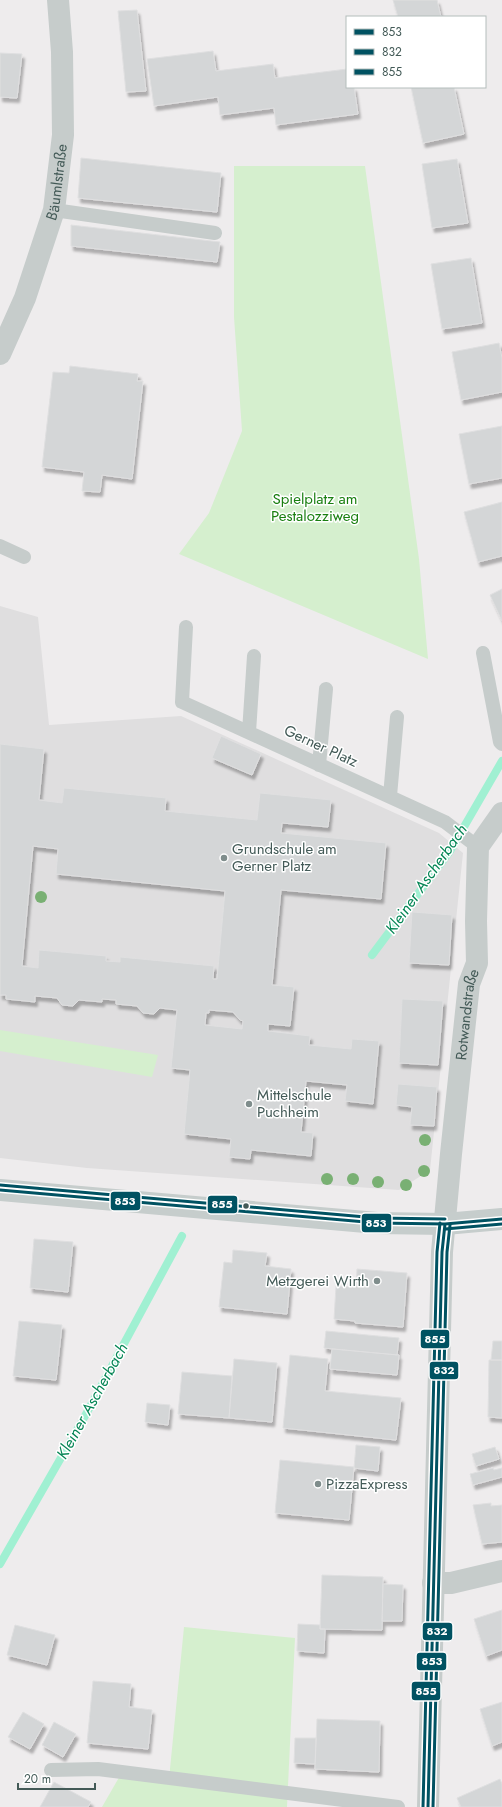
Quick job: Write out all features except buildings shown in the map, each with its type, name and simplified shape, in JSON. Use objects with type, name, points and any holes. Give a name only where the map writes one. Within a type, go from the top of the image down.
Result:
[{"type":"street","name":"Bäumlstraße","points":[[0,354],[25,298],[54,210],[63,135],[62,52],[58,0]]},
{"type":"street","points":[[478,847],[502,813]]},
{"type":"street","name":"Rotwandstraße","points":[[428,1807],[442,1252],[469,984],[477,963],[476,921],[478,847]]},
{"type":"street","points":[[0,1190],[378,1223],[445,1224],[502,1218]]},
{"type":"street","points":[[433,1583],[450,1583],[502,1571]]},
{"type":"lane","points":[[54,210],[214,233]]},
{"type":"lane","points":[[0,546],[24,557]]},
{"type":"lane","name":"Gerner Platz","points":[[186,627],[182,702],[446,822],[478,847]]},
{"type":"lane","points":[[483,653],[501,743]]},
{"type":"lane","points":[[250,732],[254,656]]},
{"type":"lane","points":[[319,765],[326,689]]},
{"type":"lane","points":[[390,796],[398,717]]},
{"type":"lane","points":[[52,1770],[98,1769],[398,1807]]},
{"type":"shaded area","points":[[0,606],[38,617],[49,725],[181,716],[439,833],[463,853],[430,1170],[399,1190],[87,1168],[0,1158]]},
{"type":"green space","name":"Spielplatz am Pestalozziweg","points":[[234,166],[365,166],[419,559],[428,659],[179,554],[209,513],[242,431],[234,317]]},
{"type":"green space","points":[[0,1030],[158,1055],[152,1077],[0,1051]]},
{"type":"green space","points":[[184,1627],[295,1638],[287,1807],[102,1807],[121,1774],[169,1779]]},
{"type":"waterway","name":"Kleiner Ascherbach","points":[[372,955],[450,851],[502,761]]},
{"type":"waterway","name":"Kleiner Ascherbach","points":[[0,1564],[85,1416],[182,1236]]},
{"type":"transit line","name":"855","points":[[0,1185],[377,1218],[445,1219]]},
{"type":"transit line","name":"853","points":[[0,1190],[377,1223],[445,1224],[502,1219]]},
{"type":"transit line","name":"855","points":[[423,1807],[437,1252],[440,1223]]},
{"type":"transit line","name":"853","points":[[428,1807],[442,1252],[445,1224]]},
{"type":"transit line","name":"832","points":[[445,1229],[502,1224]]},
{"type":"transit line","name":"832","points":[[433,1807],[447,1252],[450,1225]]},
{"type":"place","name":"Grundschule am Gerner Platz","points":[[224,858]]},
{"type":"place","name":"Mittelschule Puchheim","points":[[249,1104]]},
{"type":"place","name":"Metzgerei Wirth","points":[[377,1281]]},
{"type":"place","name":"PizzaExpress","points":[[318,1484]]}]
